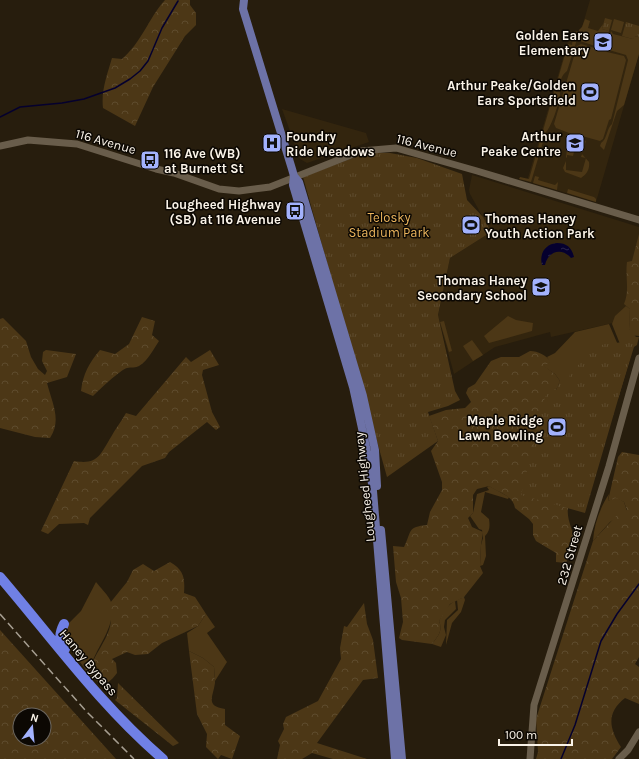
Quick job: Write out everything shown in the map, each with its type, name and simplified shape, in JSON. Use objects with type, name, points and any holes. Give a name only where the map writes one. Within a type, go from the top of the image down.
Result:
[{"type":"highway","name":"Haney Bypass","points":[[0,577],[39,622],[100,698],[140,740],[163,759]]},
{"type":"highway","points":[[39,622],[53,626],[64,624],[60,632],[60,641],[77,668]]},
{"type":"main road","name":"Lougheed Highway","points":[[236,0],[243,10],[294,176],[299,182],[354,365],[374,450],[402,759]]},
{"type":"main road","name":"Lougheed Highway","points":[[243,10],[244,0]]},
{"type":"main road","name":"Lougheed Highway","points":[[294,176],[293,185],[353,387],[368,456],[373,491],[395,759]]},
{"type":"street","name":"116 Avenue","points":[[0,146],[28,140],[77,144],[219,188],[230,190],[255,190],[270,186],[361,151],[396,148],[639,220]]},
{"type":"street","name":"232 Street","points":[[530,759],[534,705],[609,466],[639,358]]},
{"type":"street","points":[[619,759],[628,750],[639,732]]},
{"type":"shaded area","points":[[590,0],[639,0],[639,54],[596,202],[527,181],[571,31],[578,31],[582,27]]},
{"type":"shaded area","points":[[282,109],[366,133],[369,142],[307,163],[300,159]]},
{"type":"shaded area","name":"Thomas Haney Secondary School","points":[[472,175],[639,227],[639,323],[613,323],[551,337],[550,332],[495,347],[454,374],[438,316],[450,258],[491,232],[470,194],[469,190]]},
{"type":"green space","points":[[165,0],[190,0],[190,5],[196,13],[196,25],[185,36],[153,87],[135,126],[103,108],[105,83],[112,58],[122,59],[129,52]]},
{"type":"green space","points":[[605,18],[612,20],[609,31],[602,29]]},
{"type":"green space","points":[[585,19],[590,21],[588,28],[598,31],[603,24],[602,29],[609,31],[604,46],[598,47],[580,41],[579,30]]},
{"type":"green space","points":[[614,19],[624,22],[621,33],[611,30]]},
{"type":"green space","points":[[626,22],[639,26],[639,37],[635,36],[633,39],[622,36]]},
{"type":"green space","points":[[577,31],[579,33],[567,71],[560,81],[560,97],[557,108],[546,132],[531,182],[519,179],[520,177],[529,179],[568,44],[572,45],[573,36]]},
{"type":"green space","points":[[611,31],[613,34],[633,39],[634,36],[639,37],[639,54],[624,105],[617,111],[604,150],[600,146],[612,124],[628,60],[626,55],[609,50],[607,47]]},
{"type":"green space","name":"Arthur Peake/Golden Ears Sportsfield","points":[[581,44],[598,49],[605,49],[607,52],[624,56],[626,60],[611,119],[609,120],[603,139],[600,141],[582,136],[580,137],[556,128],[554,124],[577,46]]},
{"type":"green space","points":[[584,140],[586,141],[583,150],[575,148],[573,156],[567,155],[567,158],[566,157],[567,149]]},
{"type":"green space","name":"Telosky Stadium Park","points":[[366,153],[390,153],[417,158],[462,174],[467,200],[483,217],[491,232],[450,258],[438,315],[455,391],[460,400],[448,406],[428,412],[438,441],[387,477],[303,177]]},
{"type":"green space","points":[[586,158],[589,162],[588,169],[581,178],[565,172],[563,168],[566,161],[566,170],[582,172]]},
{"type":"green space","points":[[535,176],[539,177],[538,180],[555,185],[558,182],[557,190],[533,183]]},
{"type":"green space","points":[[568,189],[594,197],[596,202],[567,193]]},
{"type":"green space","points":[[639,234],[639,336],[631,335],[629,329],[630,309],[624,304],[627,294],[627,262],[632,261]]},
{"type":"green space","points":[[626,306],[630,309],[629,329],[636,337],[639,337],[637,345],[634,347],[618,399],[620,344],[612,324],[615,316]]},
{"type":"green space","points":[[508,316],[516,320],[533,323],[532,331],[489,343],[484,336]]},
{"type":"green space","points":[[142,317],[155,321],[152,335],[159,341],[148,358],[139,366],[127,368],[120,372],[93,396],[81,391],[83,379],[87,369],[100,350],[115,354],[129,344]]},
{"type":"green space","points":[[3,318],[26,341],[31,357],[38,369],[45,375],[47,371],[42,361],[43,352],[46,350],[76,354],[67,377],[47,383],[56,418],[54,431],[50,438],[35,437],[0,428],[0,319]]},
{"type":"green space","points":[[444,321],[452,351],[449,352],[440,322]]},
{"type":"green space","points":[[609,324],[618,345],[606,385],[559,384],[560,381],[555,374],[543,366],[550,362],[547,357],[555,353],[575,332]]},
{"type":"green space","points":[[472,340],[483,355],[473,361],[463,346]]},
{"type":"green space","points":[[635,341],[585,513],[521,495],[545,397],[550,390],[556,390],[560,381],[569,378],[571,370],[581,363],[585,353],[604,344]]},
{"type":"green space","points":[[210,350],[219,365],[203,370],[202,375],[212,412],[220,427],[216,430],[207,422],[169,452],[165,458],[142,466],[90,518],[88,525],[84,523],[59,524],[48,534],[41,531],[74,461],[82,462],[93,460],[101,454],[126,413],[136,416],[186,357],[191,362]]},
{"type":"green space","points":[[530,351],[547,357],[551,362],[544,366],[555,374],[560,381],[556,390],[562,504],[568,508],[568,518],[574,541],[571,552],[566,563],[556,562],[556,553],[536,541],[533,535],[533,524],[515,508],[509,497],[489,486],[477,489],[473,495],[473,513],[468,518],[472,527],[483,532],[480,566],[483,573],[464,597],[450,604],[439,621],[440,631],[432,644],[402,640],[399,638],[403,622],[401,598],[396,582],[393,546],[404,547],[413,529],[427,525],[430,512],[442,490],[442,482],[431,451],[438,441],[429,416],[446,410],[465,408],[471,402],[466,393],[468,388],[475,384],[491,361],[501,357],[519,357]]},
{"type":"green space","points":[[622,452],[639,455],[639,657],[635,664],[639,667],[639,704],[625,698],[615,709],[612,715],[612,727],[621,747],[612,759],[536,759],[538,752],[536,719],[593,541],[618,514],[627,510],[624,502],[616,498],[608,501],[618,457]]},
{"type":"green space","points":[[489,486],[509,497],[508,499],[485,492],[481,512],[489,519],[489,530],[485,536],[486,556],[483,565],[480,566],[481,545],[483,538],[482,530],[479,529],[470,516],[473,513],[477,494],[489,490],[487,487]]},
{"type":"green space","points":[[609,494],[608,501],[616,497],[624,502],[627,511],[610,522],[593,541],[598,516]]},
{"type":"green space","points":[[170,562],[181,571],[183,575],[184,593],[195,597],[206,614],[198,626],[162,643],[148,654],[135,655],[127,652],[112,659],[116,663],[117,673],[108,682],[101,683],[97,681],[85,669],[90,669],[108,632],[111,624],[111,616],[108,609],[110,603],[127,582],[133,570],[143,564],[154,571]]},
{"type":"green space","points":[[96,582],[111,602],[111,620],[109,628],[90,669],[85,669],[65,641],[64,632],[68,624],[81,611]]},
{"type":"green space","points":[[464,597],[465,600],[461,612],[452,623],[446,645],[447,620],[458,610],[457,600]]},
{"type":"green space","points":[[455,601],[456,609],[445,620],[444,627],[446,635],[441,647],[432,644],[439,633],[439,621],[442,615],[447,607]]},
{"type":"green space","points":[[364,603],[367,624],[373,640],[378,678],[363,680],[317,743],[367,759],[333,759],[312,753],[302,759],[277,759],[280,745],[278,741],[284,729],[283,724],[286,717],[318,701],[341,659],[340,648],[344,626],[347,627]]},
{"type":"green space","points":[[206,614],[215,627],[207,633],[227,662],[215,681],[214,667],[203,658],[189,651],[187,633],[198,626]]},
{"type":"green space","points":[[0,630],[116,759],[0,759]]},
{"type":"green space","points":[[189,651],[203,658],[214,667],[215,683],[212,697],[213,703],[219,708],[225,709],[225,725],[240,736],[232,759],[221,755],[218,759],[206,747],[207,734],[197,714]]},
{"type":"green space","points":[[118,683],[179,743],[173,746],[115,700],[117,698]]},
{"type":"water","points":[[557,243],[564,244],[568,247],[572,251],[574,257],[571,258],[564,252],[556,252],[549,256],[545,265],[542,265],[541,257],[544,250],[549,245]]},
{"type":"waterway","points":[[0,117],[20,107],[62,103],[84,99],[115,88],[130,79],[140,71],[148,61],[162,28],[178,1]]},
{"type":"waterway","points":[[561,759],[575,725],[601,641],[617,614],[639,584]]},
{"type":"railway","points":[[0,614],[85,710],[134,759]]},
{"type":"place","name":"Golden Ears Elementary","points":[[603,42]]},
{"type":"place","name":"Arthur Peake/Golden Ears Sportsfield","points":[[590,92]]},
{"type":"place","name":"Foundry Ride Meadows","points":[[272,143]]},
{"type":"place","name":"Arthur Peake Centre","points":[[575,143]]},
{"type":"place","name":"116 Ave (WB) at Burnett St","points":[[150,160]]},
{"type":"place","name":"Lougheed Highway (SB) at 116 Avenue","points":[[295,211]]},
{"type":"place","name":"Thomas Haney Youth Action Park","points":[[471,225]]},
{"type":"place","name":"Thomas Haney Secondary School","points":[[541,287]]},
{"type":"place","name":"Maple Ridge Lawn Bowling","points":[[557,427]]}]
